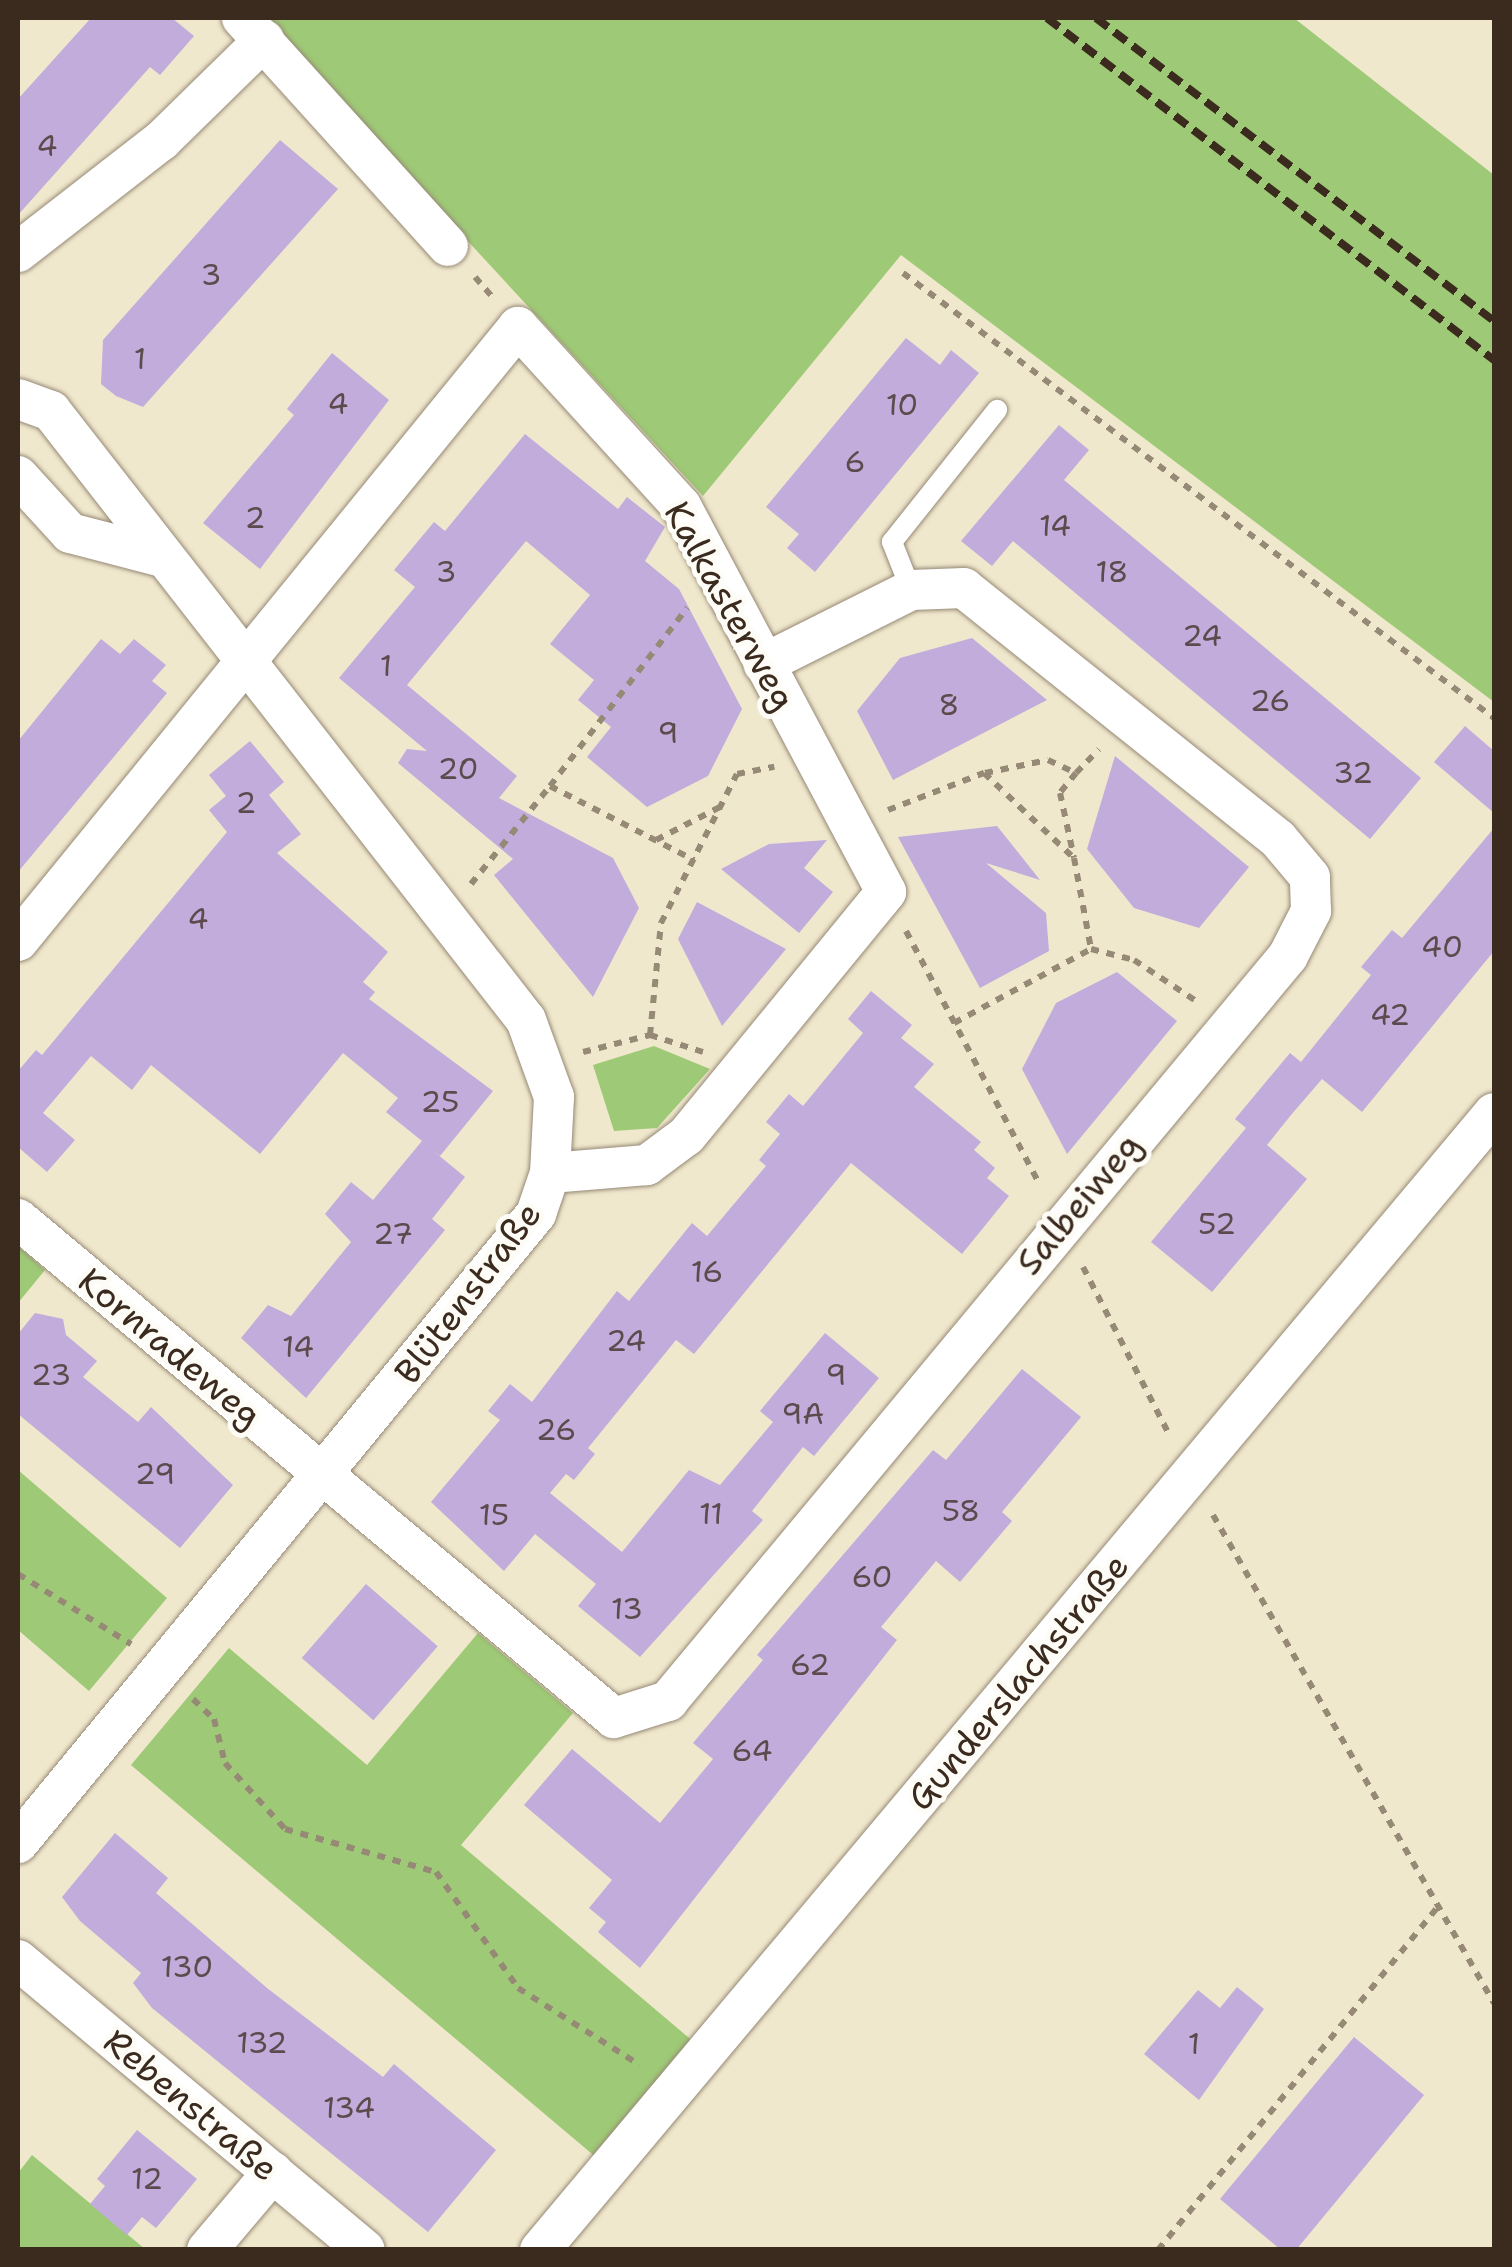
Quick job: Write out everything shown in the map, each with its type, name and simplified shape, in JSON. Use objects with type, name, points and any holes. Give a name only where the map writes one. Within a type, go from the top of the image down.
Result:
[{"type":"street","points":[[18,252],[162,140],[253,29],[448,246]]},
{"type":"street","points":[[18,941],[246,666],[518,327]]},
{"type":"street","name":"Kalkasterweg","points":[[518,327],[681,506],[886,892],[686,1136],[647,1164],[550,1173]]},
{"type":"street","name":"Blütenstraße","points":[[18,399],[52,411],[246,666],[526,1020],[546,1061],[550,1173],[536,1214],[498,1266],[159,1668],[18,1843]]},
{"type":"street","points":[[18,476],[70,533],[165,559]]},
{"type":"street","name":"Salbeiweg","points":[[323,1476],[614,1718],[668,1702],[1288,956],[1311,911],[1310,877],[1278,839],[1004,611],[964,588],[911,590],[763,664]]},
{"type":"street","name":"Gunderslachstraße","points":[[540,2250],[1494,1113]]},
{"type":"street","name":"Kornradeweg","points":[[18,1220],[323,1476]]},
{"type":"street","name":"Rebenstraße","points":[[18,1960],[365,2250]]},
{"type":"street","points":[[207,2250],[273,2172]]},
{"type":"lane","points":[[911,590],[892,542],[997,410]]},
{"type":"path","points":[[448,246],[518,327]]},
{"type":"path","points":[[903,273],[1494,718]]},
{"type":"path","points":[[444,916],[715,572]]},
{"type":"path","points":[[650,1035],[662,923],[738,774],[814,760]]},
{"type":"path","points":[[849,825],[984,773],[1048,760],[1076,774],[1060,793],[1091,949]]},
{"type":"path","points":[[984,773],[1074,858]]},
{"type":"path","points":[[550,786],[694,860]]},
{"type":"path","points":[[656,840],[721,807]]},
{"type":"path","points":[[954,1023],[1091,949],[1134,960],[1231,1025]]},
{"type":"path","points":[[546,1061],[650,1035],[744,1065]]},
{"type":"path","points":[[1190,1476],[1494,2003]]},
{"type":"path","points":[[18,1574],[159,1668],[214,1719],[224,1763],[285,1829],[436,1872],[518,1988],[647,2070],[666,2102]]},
{"type":"path","points":[[1158,2250],[1439,1906]]},
{"type":"green space","points":[[262,18],[1294,18],[1494,175],[1494,702],[901,255],[703,496]]},
{"type":"green space","points":[[654,1046],[710,1069],[657,1128],[614,1131],[593,1065]]},
{"type":"green space","points":[[18,1246],[45,1270],[18,1303]]},
{"type":"green space","points":[[18,1470],[167,1598],[89,1691],[18,1630]]},
{"type":"green space","points":[[478,1633],[573,1713],[461,1845],[695,2043],[598,2159],[131,1765],[229,1648],[367,1765]]},
{"type":"green space","points":[[32,2155],[145,2249],[18,2250],[18,2173]]},
{"type":"building","points":[[91,18],[172,18],[194,36],[160,75],[150,67],[18,215],[18,99]]},
{"type":"building","points":[[280,140],[338,189],[143,407],[116,396],[101,384],[103,340]]},
{"type":"building","points":[[906,338],[940,365],[951,350],[979,373],[815,572],[787,548],[799,534],[766,507]]},
{"type":"building","points":[[332,353],[389,400],[260,569],[203,523],[294,415],[287,409]]},
{"type":"building","points":[[1059,425],[1089,450],[1064,480],[1421,778],[1370,839],[1013,541],[992,566],[961,541]]},
{"type":"building","points":[[525,434],[618,509],[627,497],[665,527],[645,561],[679,589],[742,709],[708,776],[647,807],[587,757],[611,727],[578,700],[594,680],[550,644],[590,595],[526,541],[407,685],[517,776],[499,798],[613,858],[639,908],[593,997],[494,875],[513,859],[398,763],[407,749],[427,751],[339,678],[415,587],[394,570],[434,522],[445,531]]},
{"type":"building","points":[[972,638],[1047,700],[893,780],[857,711],[900,658]]},
{"type":"building","points":[[101,639],[120,654],[134,639],[166,665],[152,681],[167,693],[18,872],[18,741]]},
{"type":"building","points":[[1465,726],[1494,751],[1494,813],[1434,762]]},
{"type":"building","points":[[250,741],[284,782],[269,795],[301,834],[277,853],[388,952],[363,982],[375,992],[369,999],[493,1091],[440,1156],[431,1149],[465,1177],[432,1219],[445,1230],[306,1398],[241,1338],[268,1305],[291,1316],[351,1242],[325,1214],[351,1182],[373,1200],[422,1141],[386,1112],[398,1098],[343,1053],[260,1154],[151,1065],[132,1090],[91,1056],[43,1113],[75,1140],[47,1172],[18,1147],[18,1071],[36,1050],[42,1055],[227,832],[209,810],[226,796],[209,775]]},
{"type":"building","points":[[1115,756],[1249,867],[1199,928],[1134,908],[1087,849]]},
{"type":"building","points":[[997,826],[1040,880],[986,863],[1046,913],[1049,951],[980,988],[898,837]]},
{"type":"building","points":[[1494,828],[1494,951],[1362,1112],[1322,1079],[1291,1115],[1267,1145],[1307,1179],[1212,1292],[1151,1242],[1246,1128],[1235,1119],[1290,1053],[1301,1062],[1371,975],[1361,967],[1392,930],[1402,938]]},
{"type":"building","points":[[827,840],[804,868],[833,892],[799,933],[721,869],[769,844]]},
{"type":"building","points":[[697,902],[786,949],[722,1026],[678,939]]},
{"type":"building","points":[[1117,972],[1177,1021],[1067,1154],[1022,1069],[1056,1003]]},
{"type":"building","points":[[871,991],[912,1025],[901,1038],[934,1064],[914,1087],[981,1142],[974,1150],[995,1168],[987,1178],[1009,1196],[962,1254],[851,1163],[694,1354],[676,1340],[588,1448],[595,1454],[574,1480],[566,1474],[550,1493],[622,1552],[689,1470],[720,1485],[773,1422],[760,1411],[825,1333],[879,1378],[814,1456],[803,1447],[752,1511],[763,1520],[640,1657],[578,1606],[596,1584],[535,1534],[504,1571],[431,1502],[500,1420],[488,1411],[510,1384],[532,1402],[617,1291],[629,1301],[692,1223],[707,1236],[766,1166],[759,1160],[780,1134],[766,1122],[789,1094],[803,1106],[863,1033],[848,1019]]},
{"type":"building","points":[[35,1313],[63,1319],[66,1335],[97,1361],[83,1377],[138,1422],[151,1407],[233,1485],[180,1548],[18,1414],[18,1334]]},
{"type":"building","points":[[1022,1369],[1081,1417],[1002,1512],[1012,1521],[960,1582],[936,1561],[881,1627],[897,1640],[640,1968],[598,1932],[606,1922],[589,1908],[612,1880],[524,1805],[572,1749],[660,1823],[713,1759],[693,1743],[763,1660],[757,1655],[933,1450],[946,1460]]},
{"type":"building","points":[[366,1584],[438,1646],[373,1720],[302,1658]]},
{"type":"building","points":[[115,1833],[168,1878],[156,1893],[267,1988],[383,2077],[394,2064],[496,2150],[428,2232],[152,2008],[133,1983],[141,1973],[80,1921],[62,1897]]},
{"type":"building","points":[[1237,1987],[1264,2009],[1199,2100],[1144,2054],[1198,1990],[1220,2008]]},
{"type":"building","points":[[1354,2037],[1424,2095],[1296,2250],[1281,2250],[1220,2199]]},
{"type":"building","points":[[137,2130],[197,2179],[156,2228],[142,2217],[127,2235],[90,2204],[105,2186],[97,2179]]},
{"type":"railway","points":[[1047,18],[1494,360]]},
{"type":"railway","points":[[1096,18],[1494,321]]}]
